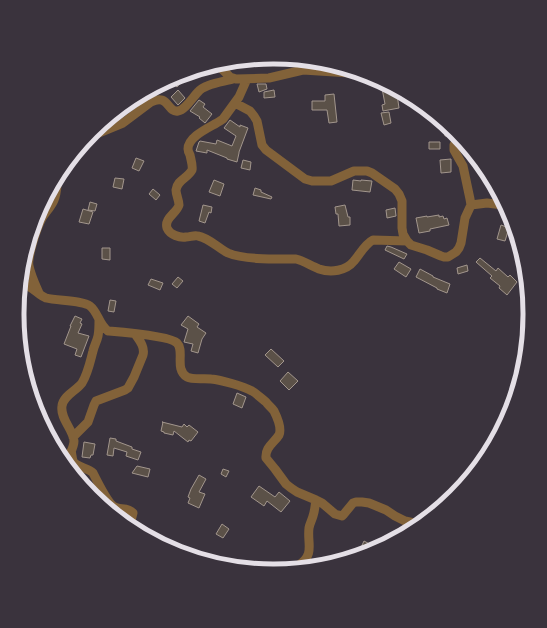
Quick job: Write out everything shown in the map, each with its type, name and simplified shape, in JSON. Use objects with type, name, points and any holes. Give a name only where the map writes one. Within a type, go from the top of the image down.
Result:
[{"type":"street","points":[[104,131],[123,123],[151,102],[156,100],[160,99],[164,101],[173,111],[176,112],[184,107],[199,90],[204,87],[233,79],[269,78],[302,67],[326,70]]},
{"type":"street","points":[[223,70],[233,79]]},
{"type":"street","points":[[247,79],[239,97],[226,116],[196,135],[189,144],[188,149],[192,168],[190,174],[177,185],[176,195],[179,205],[167,222],[167,227],[170,232],[174,235],[182,237],[202,237],[235,255],[262,258],[296,259],[318,269],[328,271],[341,270],[352,264],[373,240],[407,241]]},
{"type":"street","points":[[235,103],[250,111],[254,116],[257,121],[262,144],[266,150],[305,179],[312,181],[330,181],[354,171],[362,171],[372,174],[395,189],[402,201],[402,228],[403,234],[407,241],[441,256],[448,257],[459,248],[467,212],[471,205],[463,166],[454,150],[455,143]]},
{"type":"street","points":[[44,216],[54,203],[57,190]]},
{"type":"street","points":[[471,205],[487,203],[497,204]]},
{"type":"street","points":[[29,266],[31,275],[41,296]]},
{"type":"street","points":[[26,285],[41,296],[50,299],[86,304],[92,308],[102,326],[108,331],[169,340],[178,344],[180,350],[181,371],[190,378],[212,379],[240,386],[256,393],[274,411],[280,430],[279,434],[266,451],[267,460],[275,468],[286,484],[297,492],[322,503],[332,513],[338,516],[344,514],[353,503],[362,502],[369,503],[386,510],[395,516],[410,522]]},
{"type":"street","points":[[99,320],[97,338],[85,377],[79,387],[65,398],[62,407],[74,442],[69,455],[73,461],[93,473],[111,503]]},
{"type":"street","points":[[73,437],[88,422],[96,401],[125,390],[130,386],[144,351],[135,334]]},
{"type":"street","points":[[304,561],[308,555],[310,544],[309,529],[316,500]]},
{"type":"street","points":[[116,507],[131,511],[133,513],[132,519]]},
{"type":"building","points":[[181,82],[177,87],[174,85]]},
{"type":"building","points":[[257,84],[266,84],[267,89],[259,92]]},
{"type":"building","points":[[382,89],[398,98],[399,108],[383,111],[382,105],[385,104]]},
{"type":"building","points":[[178,90],[185,98],[178,105],[171,97]]},
{"type":"building","points":[[274,90],[275,97],[264,98],[264,92]]},
{"type":"building","points":[[334,94],[337,122],[329,123],[327,110],[312,110],[312,101],[325,101],[325,95]]},
{"type":"building","points":[[199,100],[205,104],[203,107],[212,114],[205,123],[199,118],[200,117],[190,111]]},
{"type":"building","points":[[389,112],[391,123],[384,125],[381,113]]},
{"type":"building","points":[[230,120],[240,127],[240,125],[248,128],[237,162],[207,150],[207,153],[196,151],[200,141],[216,144],[217,140],[232,146],[236,136],[224,128]]},
{"type":"building","points":[[429,142],[440,142],[440,149],[429,149]]},
{"type":"building","points":[[136,158],[144,161],[139,171],[132,168]]},
{"type":"building","points":[[451,159],[451,172],[441,173],[440,160]]},
{"type":"building","points":[[243,160],[251,162],[250,170],[241,168]]},
{"type":"building","points":[[115,178],[124,179],[122,189],[113,187]]},
{"type":"building","points":[[214,180],[224,184],[220,196],[209,192]]},
{"type":"building","points":[[353,180],[372,181],[370,192],[352,190]]},
{"type":"building","points":[[255,188],[272,197],[271,199],[253,195]]},
{"type":"building","points":[[153,189],[160,195],[156,200],[149,194]]},
{"type":"building","points":[[90,202],[97,204],[95,211],[88,210]]},
{"type":"building","points":[[203,205],[212,207],[211,213],[209,212],[205,223],[199,221]]},
{"type":"building","points":[[345,205],[348,217],[350,217],[350,225],[339,226],[338,214],[336,214],[335,207]]},
{"type":"building","points":[[395,208],[396,216],[387,218],[386,210]]},
{"type":"building","points":[[83,209],[93,212],[89,224],[79,222]]},
{"type":"building","points":[[439,215],[439,217],[443,216],[444,219],[447,218],[449,225],[419,233],[416,218]]},
{"type":"building","points":[[501,225],[507,227],[508,230],[505,241],[497,239]]},
{"type":"building","points":[[387,246],[407,254],[404,259],[385,250]]},
{"type":"building","points":[[102,248],[110,248],[110,260],[102,259]]},
{"type":"building","points":[[480,258],[496,271],[498,268],[508,277],[510,275],[517,282],[507,295],[499,288],[500,286],[490,278],[492,276],[476,262]]},
{"type":"building","points":[[399,262],[411,269],[406,277],[394,269]]},
{"type":"building","points":[[467,265],[468,271],[458,274],[457,268]]},
{"type":"building","points":[[420,269],[433,277],[450,284],[447,293],[416,277]]},
{"type":"building","points":[[178,277],[183,281],[177,288],[172,284]]},
{"type":"building","points":[[151,279],[163,283],[160,290],[148,285]]},
{"type":"building","points":[[110,300],[116,301],[114,312],[108,311]]},
{"type":"building","points":[[75,316],[82,319],[80,323],[82,324],[78,333],[89,336],[81,357],[75,355],[77,349],[64,344]]},
{"type":"building","points":[[188,316],[199,324],[197,327],[206,333],[202,339],[198,353],[191,351],[193,344],[184,342],[188,329],[181,325]]},
{"type":"building","points":[[271,349],[284,361],[278,367],[265,355]]},
{"type":"building","points":[[288,372],[298,381],[289,390],[280,381]]},
{"type":"building","points":[[237,393],[246,397],[242,408],[233,404]]},
{"type":"building","points":[[163,422],[182,427],[184,424],[187,427],[189,425],[198,432],[191,441],[189,440],[188,442],[174,431],[173,435],[161,431]]},
{"type":"building","points":[[110,438],[116,439],[116,441],[141,452],[138,460],[126,456],[127,452],[114,448],[113,456],[107,455]]},
{"type":"building","points":[[84,442],[95,444],[93,455],[91,455],[90,458],[82,457]]},
{"type":"building","points":[[137,466],[150,469],[148,477],[132,473]]},
{"type":"building","points":[[223,469],[229,471],[226,477],[221,474]]},
{"type":"building","points":[[199,475],[206,479],[199,492],[205,494],[199,508],[188,503],[190,498],[188,497]]},
{"type":"building","points":[[259,486],[275,497],[279,492],[290,501],[281,512],[267,501],[264,506],[251,497]]},
{"type":"building","points":[[222,524],[229,529],[223,538],[216,534]]},
{"type":"building","points":[[364,541],[370,544],[369,545],[361,548]]}]
